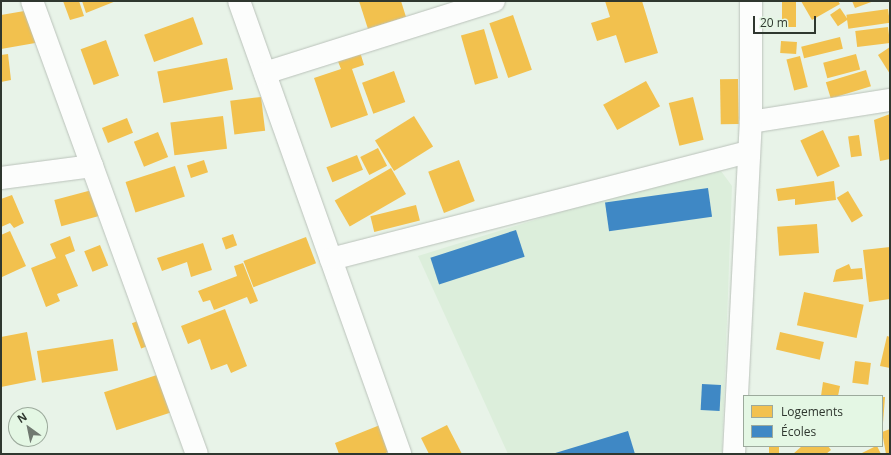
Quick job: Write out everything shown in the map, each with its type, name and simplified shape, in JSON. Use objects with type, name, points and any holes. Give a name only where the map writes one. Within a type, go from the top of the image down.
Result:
[{"type":"street","points":[[32,1],[198,454]]},
{"type":"street","points":[[239,1],[400,454]]},
{"type":"street","points":[[265,73],[494,1]]},
{"type":"street","points":[[734,454],[748,152],[751,122],[751,1]]},
{"type":"street","points":[[751,122],[890,100]]},
{"type":"street","points":[[331,259],[748,152]]},
{"type":"street","points":[[1,178],[92,166]]},
{"type":"shaded area","points":[[721,171],[732,186],[722,452],[508,454],[418,256],[596,201]]},
{"type":"building: Logements","points":[[63,1],[79,1],[84,16],[70,20]]},
{"type":"building: Logements","points":[[82,1],[116,1],[86,13]]},
{"type":"building: Logements","points":[[359,1],[401,1],[406,17],[368,29]]},
{"type":"building: Logements","points":[[605,1],[642,1],[658,53],[625,63],[616,35],[597,41],[591,23],[610,17]]},
{"type":"building: Logements","points":[[782,1],[796,1],[796,27],[782,27]]},
{"type":"building: Logements","points":[[801,1],[838,1],[840,4],[812,20]]},
{"type":"building: Logements","points":[[852,1],[874,1],[855,8]]},
{"type":"building: Logements","points":[[840,8],[848,20],[838,26],[830,15]]},
{"type":"building: Logements","points":[[36,9],[41,42],[1,49],[1,15]]},
{"type":"building: Logements","points":[[888,9],[890,23],[848,29],[846,15]]},
{"type":"building: Logements","points":[[513,15],[532,70],[508,78],[489,23]]},
{"type":"building: Logements","points":[[193,17],[203,44],[154,62],[144,35]]},
{"type":"building: Logements","points":[[888,27],[890,43],[857,47],[855,31]]},
{"type":"building: Logements","points":[[484,29],[498,78],[475,85],[461,36]]},
{"type":"building: Logements","points":[[840,37],[843,49],[804,58],[801,47]]},
{"type":"building: Logements","points":[[106,40],[119,76],[94,85],[81,49]]},
{"type":"building: Logements","points":[[781,41],[797,42],[796,54],[780,53]]},
{"type":"building: Logements","points":[[890,47],[890,74],[878,55]]},
{"type":"building: Logements","points":[[360,52],[364,65],[352,69],[368,115],[331,128],[314,78],[341,69],[337,59]]},
{"type":"building: Logements","points":[[8,54],[11,80],[1,82],[1,55]]},
{"type":"building: Logements","points":[[856,54],[860,69],[827,78],[823,63]]},
{"type":"building: Logements","points":[[800,56],[808,87],[794,90],[786,59]]},
{"type":"building: Logements","points":[[227,58],[233,89],[163,103],[157,72]]},
{"type":"building: Logements","points":[[866,70],[871,86],[831,99],[826,82]]},
{"type":"building: Logements","points":[[394,71],[405,102],[373,114],[362,83]]},
{"type":"building: Logements","points":[[720,79],[738,79],[739,124],[721,124]]},
{"type":"building: Logements","points":[[646,81],[660,106],[617,130],[603,105]]},
{"type":"building: Logements","points":[[261,97],[265,131],[234,135],[230,101]]},
{"type":"building: Logements","points":[[693,97],[704,140],[679,146],[669,103]]},
{"type":"building: Logements","points":[[890,114],[890,159],[880,161],[874,120]]},
{"type":"building: Logements","points":[[223,116],[227,149],[174,155],[170,122]]},
{"type":"building: Logements","points":[[414,116],[433,147],[394,171],[375,140]]},
{"type":"building: Logements","points":[[127,118],[133,133],[108,143],[102,128]]},
{"type":"building: Logements","points":[[823,130],[840,166],[817,177],[800,141]]},
{"type":"building: Logements","points":[[158,132],[168,157],[144,167],[134,142]]},
{"type":"building: Logements","points":[[859,135],[862,156],[851,157],[848,137]]},
{"type":"building: Logements","points":[[378,148],[387,166],[369,175],[360,157]]},
{"type":"building: Logements","points":[[357,155],[363,170],[332,182],[326,167]]},
{"type":"building: Logements","points":[[204,160],[208,172],[191,178],[187,166]]},
{"type":"building: Logements","points":[[459,160],[475,201],[444,213],[428,172]]},
{"type":"building: Logements","points":[[175,166],[185,196],[135,213],[126,182]]},
{"type":"building: Logements","points":[[391,168],[406,194],[350,226],[335,200]]},
{"type":"building: Logements","points":[[834,181],[836,200],[795,205],[795,199],[778,201],[776,189]]},
{"type":"building: Logements","points":[[92,190],[99,216],[61,226],[54,200]]},
{"type":"building: Logements","points":[[848,191],[863,216],[852,223],[837,198]]},
{"type":"building: Logements","points":[[12,195],[24,223],[14,228],[10,223],[1,227],[1,199]]},
{"type":"building: Logements","points":[[416,205],[420,221],[374,232],[370,216]]},
{"type":"building: Logements","points":[[817,224],[819,253],[779,256],[777,227]]},
{"type":"building: Logements","points":[[10,231],[26,266],[2,277],[1,235]]},
{"type":"building: Logements","points":[[233,234],[237,245],[226,249],[222,238]]},
{"type":"building: Logements","points":[[70,236],[75,251],[65,255],[78,286],[57,294],[60,301],[46,307],[31,268],[56,258],[50,244]]},
{"type":"building: Logements","points":[[306,237],[316,263],[253,287],[243,261]]},
{"type":"building: Logements","points":[[203,243],[212,270],[191,277],[187,262],[162,271],[157,258]]},
{"type":"building: Logements","points":[[100,245],[108,265],[92,272],[84,251]]},
{"type":"building: Logements","points":[[890,247],[890,299],[869,302],[863,250]]},
{"type":"building: Logements","points":[[243,263],[258,301],[250,304],[247,297],[214,310],[210,300],[203,302],[198,291],[237,276],[234,266]]},
{"type":"building: Logements","points":[[849,264],[851,269],[862,268],[863,279],[833,282],[836,270]]},
{"type":"building: Logements","points":[[804,292],[864,305],[857,338],[797,325]]},
{"type":"building: Logements","points":[[225,309],[247,366],[231,373],[227,364],[211,370],[200,339],[188,344],[181,326]]},
{"type":"building: Logements","points":[[146,318],[155,343],[141,349],[132,323]]},
{"type":"building: Logements","points":[[27,332],[36,380],[1,387],[1,337]]},
{"type":"building: Logements","points":[[780,332],[824,342],[820,360],[776,350]]},
{"type":"building: Logements","points":[[887,336],[890,337],[890,368],[880,366]]},
{"type":"building: Logements","points":[[113,339],[118,371],[42,383],[37,351]]},
{"type":"building: Logements","points":[[855,361],[871,363],[868,385],[852,383]]},
{"type":"building: Logements","points":[[163,373],[175,411],[116,430],[104,392]]},
{"type":"building: Logements","points":[[823,382],[840,386],[838,395],[821,395]]},
{"type":"building: Logements","points":[[883,397],[885,397],[883,423]]},
{"type":"building: Logements","points":[[385,423],[396,449],[383,454],[339,454],[335,443]]},
{"type":"building: Logements","points":[[447,425],[462,454],[429,454],[421,438]]},
{"type":"building: Logements","points":[[890,429],[890,454],[886,454],[883,432]]},
{"type":"building: Logements","points":[[769,447],[779,447],[779,454],[769,454]]},
{"type":"building: Logements","points":[[801,447],[829,447],[831,450],[826,454],[793,454]]},
{"type":"building: Logements","points":[[874,447],[878,447],[881,454],[860,454]]},
{"type":"building: Écoles","points":[[708,188],[712,217],[609,231],[605,202]]},
{"type":"building: Écoles","points":[[516,230],[525,257],[439,284],[430,258]]},
{"type":"building: Écoles","points":[[702,384],[721,385],[720,411],[701,410]]},
{"type":"building: Écoles","points":[[628,431],[635,454],[552,454]]}]
